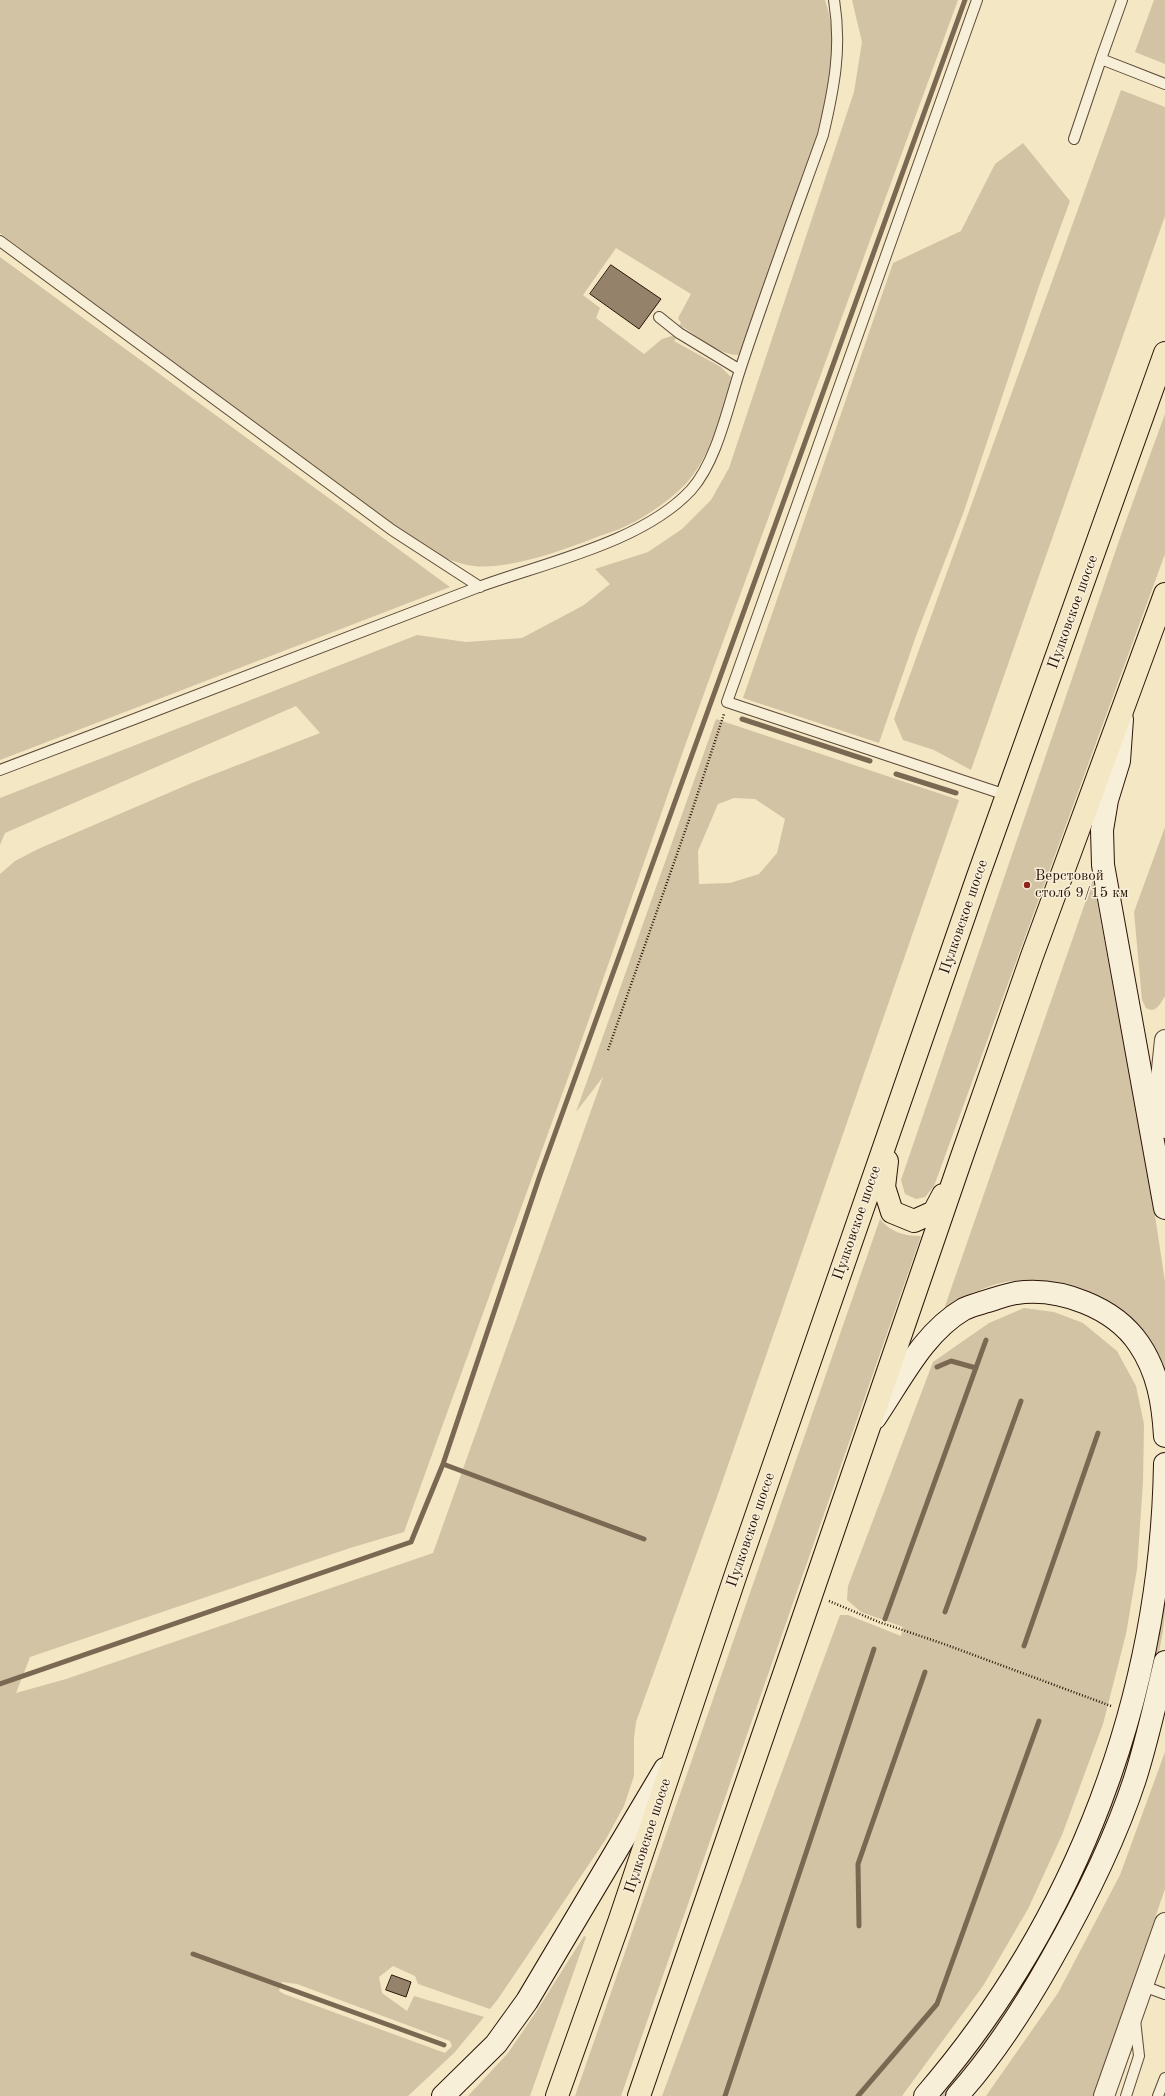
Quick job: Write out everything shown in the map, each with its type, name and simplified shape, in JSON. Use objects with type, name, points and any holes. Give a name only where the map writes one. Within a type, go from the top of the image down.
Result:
[{"type":"highway","name":"Пулковское шоссе","points":[[557,2096],[619,1922],[676,1749],[1006,795],[1165,353]]},
{"type":"highway","points":[[639,2096],[868,1428],[1032,956],[1165,594]]},
{"type":"highway","points":[[891,1126],[884,1187],[892,1212],[914,1221],[934,1212],[960,1162]]},
{"type":"main road","points":[[1122,714],[1119,761],[1107,800],[1102,830],[1102,866],[1165,1208]]},
{"type":"main road","points":[[868,1428],[926,1341],[941,1326],[965,1309],[1016,1293],[1033,1292],[1057,1294],[1092,1306],[1119,1323],[1131,1334],[1139,1344],[1154,1372],[1164,1408],[1165,1436]]},
{"type":"main road","points":[[925,2096],[954,2062],[1027,1958],[1071,1873],[1115,1764],[1136,1693],[1154,1600],[1164,1509],[1165,1464]]},
{"type":"main road","points":[[957,2096],[971,2080],[1024,2007],[1080,1910],[1111,1842],[1135,1779],[1165,1662]]},
{"type":"main road","points":[[443,2096],[496,2044],[527,2001],[623,1842],[676,1749]]},
{"type":"street","points":[[1165,1040],[1159,1098],[1165,1128]]},
{"type":"street","points":[[1104,2096],[1165,1924]]},
{"type":"lane","points":[[0,770],[480,587],[613,540],[656,519],[692,489],[704,469],[721,433],[740,370],[823,135],[832,97],[838,60],[838,23],[834,0]]},
{"type":"lane","points":[[978,0],[728,702],[1006,795]]},
{"type":"lane","points":[[1074,139],[1122,0]]},
{"type":"lane","points":[[1101,59],[1165,84]]},
{"type":"lane","points":[[0,241],[392,530],[480,587]]},
{"type":"lane","points":[[659,317],[679,333],[740,370]]},
{"type":"lane","points":[[1143,1986],[1165,1994]]},
{"type":"lane","points":[[1126,2096],[1139,2056],[1134,2011]]},
{"type":"lane","points":[[1158,2096],[1165,2078]]},
{"type":"path","points":[[608,1050],[689,820],[728,702]]},
{"type":"path","points":[[834,1604],[879,1622],[1114,1706]]},
{"type":"shaded area","points":[[0,0],[825,0],[831,27],[833,54],[831,82],[825,109],[809,163],[745,347],[738,355],[723,352],[709,345],[683,327],[674,341],[721,367],[731,377],[716,431],[704,457],[684,486],[669,499],[643,517],[617,530],[569,548],[536,558],[503,565],[474,566],[463,564],[452,561],[431,551],[391,528],[0,233]],"holes":[[[616,248],[691,294],[678,318],[681,323],[672,336],[662,339],[644,354],[596,318],[600,308],[583,295]]]},
{"type":"shaded area","points":[[852,0],[958,0],[687,740],[581,1042],[404,1532],[350,1548],[30,1657],[16,1693],[66,1679],[433,1553],[603,1077],[576,1112],[716,719],[959,800],[718,1494],[636,1722],[634,1739],[634,1776],[624,1806],[606,1839],[490,2009],[418,1984],[415,1976],[393,1966],[379,1977],[382,1993],[407,2011],[414,1996],[484,2017],[454,2053],[408,2096],[0,2096],[0,874],[15,861],[38,849],[194,782],[320,733],[296,706],[5,833],[0,845],[0,798],[417,635],[466,642],[522,638],[584,605],[610,584],[595,569],[648,552],[682,529],[711,500],[729,468],[854,92],[862,42]],"holes":[[[734,798],[755,799],[785,819],[777,853],[759,874],[730,883],[699,884],[698,851],[718,804]],[[282,1982],[297,1984],[450,2041],[452,2046],[445,2053],[284,1994],[279,1991]]]},
{"type":"shaded area","points":[[1154,0],[1165,0],[1165,64],[1135,52]]},
{"type":"shaded area","points":[[1121,90],[1165,107],[1165,216],[971,770],[934,750],[903,740],[894,719]]},
{"type":"shaded area","points":[[1023,143],[1070,201],[1040,283],[963,514],[917,633],[879,743],[743,698],[893,263],[961,231],[995,164]]},
{"type":"shaded area","points":[[0,257],[450,587],[0,760]]},
{"type":"shaded area","points":[[1165,414],[1165,554],[934,1186],[925,1197],[916,1199],[905,1194],[901,1180],[1123,529]]},
{"type":"shaded area","points":[[1165,827],[1165,996],[1155,1009],[1149,1010],[1146,1008],[1142,1000],[1134,912]]},
{"type":"shaded area","points":[[1093,880],[1153,1202],[1165,1282],[1165,1370],[1148,1337],[1137,1324],[1127,1316],[1089,1296],[1052,1283],[1029,1280],[1011,1281],[998,1284],[974,1292],[944,1309]]},
{"type":"shaded area","points":[[880,1219],[893,1230],[903,1234],[921,1236],[621,2096],[575,2096]]},
{"type":"shaded area","points":[[1024,1308],[1054,1312],[1083,1323],[1117,1351],[1136,1386],[1144,1424],[1143,1482],[1137,1569],[1126,1634],[1103,1724],[1062,1835],[1028,1909],[983,1986],[902,2096],[662,2096],[840,1615],[848,1615],[901,1636],[903,1627],[861,1612],[847,1600],[848,1586],[933,1362],[989,1323]]},
{"type":"shaded area","points":[[1165,1579],[1164,1623],[1152,1680],[1127,1767],[1104,1829],[1076,1890],[1022,1989],[986,2044],[960,2079],[946,2096],[936,2096],[1048,1934]]},
{"type":"shaded area","points":[[1165,1752],[1165,1889],[1093,2096],[986,2096],[1058,1993],[1120,1875]]},
{"type":"shaded area","points":[[584,1936],[586,1937],[530,2096],[468,2096],[508,2053]]},
{"type":"building","points":[[611,265],[661,299],[639,329],[590,294]]},
{"type":"building","points":[[392,1975],[411,1982],[406,1997],[386,1990]]},
{"type":"waterway","points":[[443,1464],[540,1175],[965,0]]},
{"type":"waterway","points":[[742,719],[870,761]]},
{"type":"waterway","points":[[896,774],[956,793]]},
{"type":"waterway","points":[[885,1619],[986,1340]]},
{"type":"waterway","points":[[937,1367],[951,1361],[976,1368]]},
{"type":"waterway","points":[[945,1612],[1021,1401]]},
{"type":"waterway","points":[[1024,1646],[1098,1433]]},
{"type":"waterway","points":[[0,1684],[411,1542],[443,1464],[644,1539]]},
{"type":"waterway","points":[[725,2096],[874,1649]]},
{"type":"waterway","points":[[859,1926],[858,1864],[925,1672]]},
{"type":"waterway","points":[[858,2096],[937,2004],[1039,1721]]},
{"type":"waterway","points":[[193,1954],[444,2045]]},
{"type":"place","name":"Верстовой столб 9/15 км","points":[[1027,885]]}]
